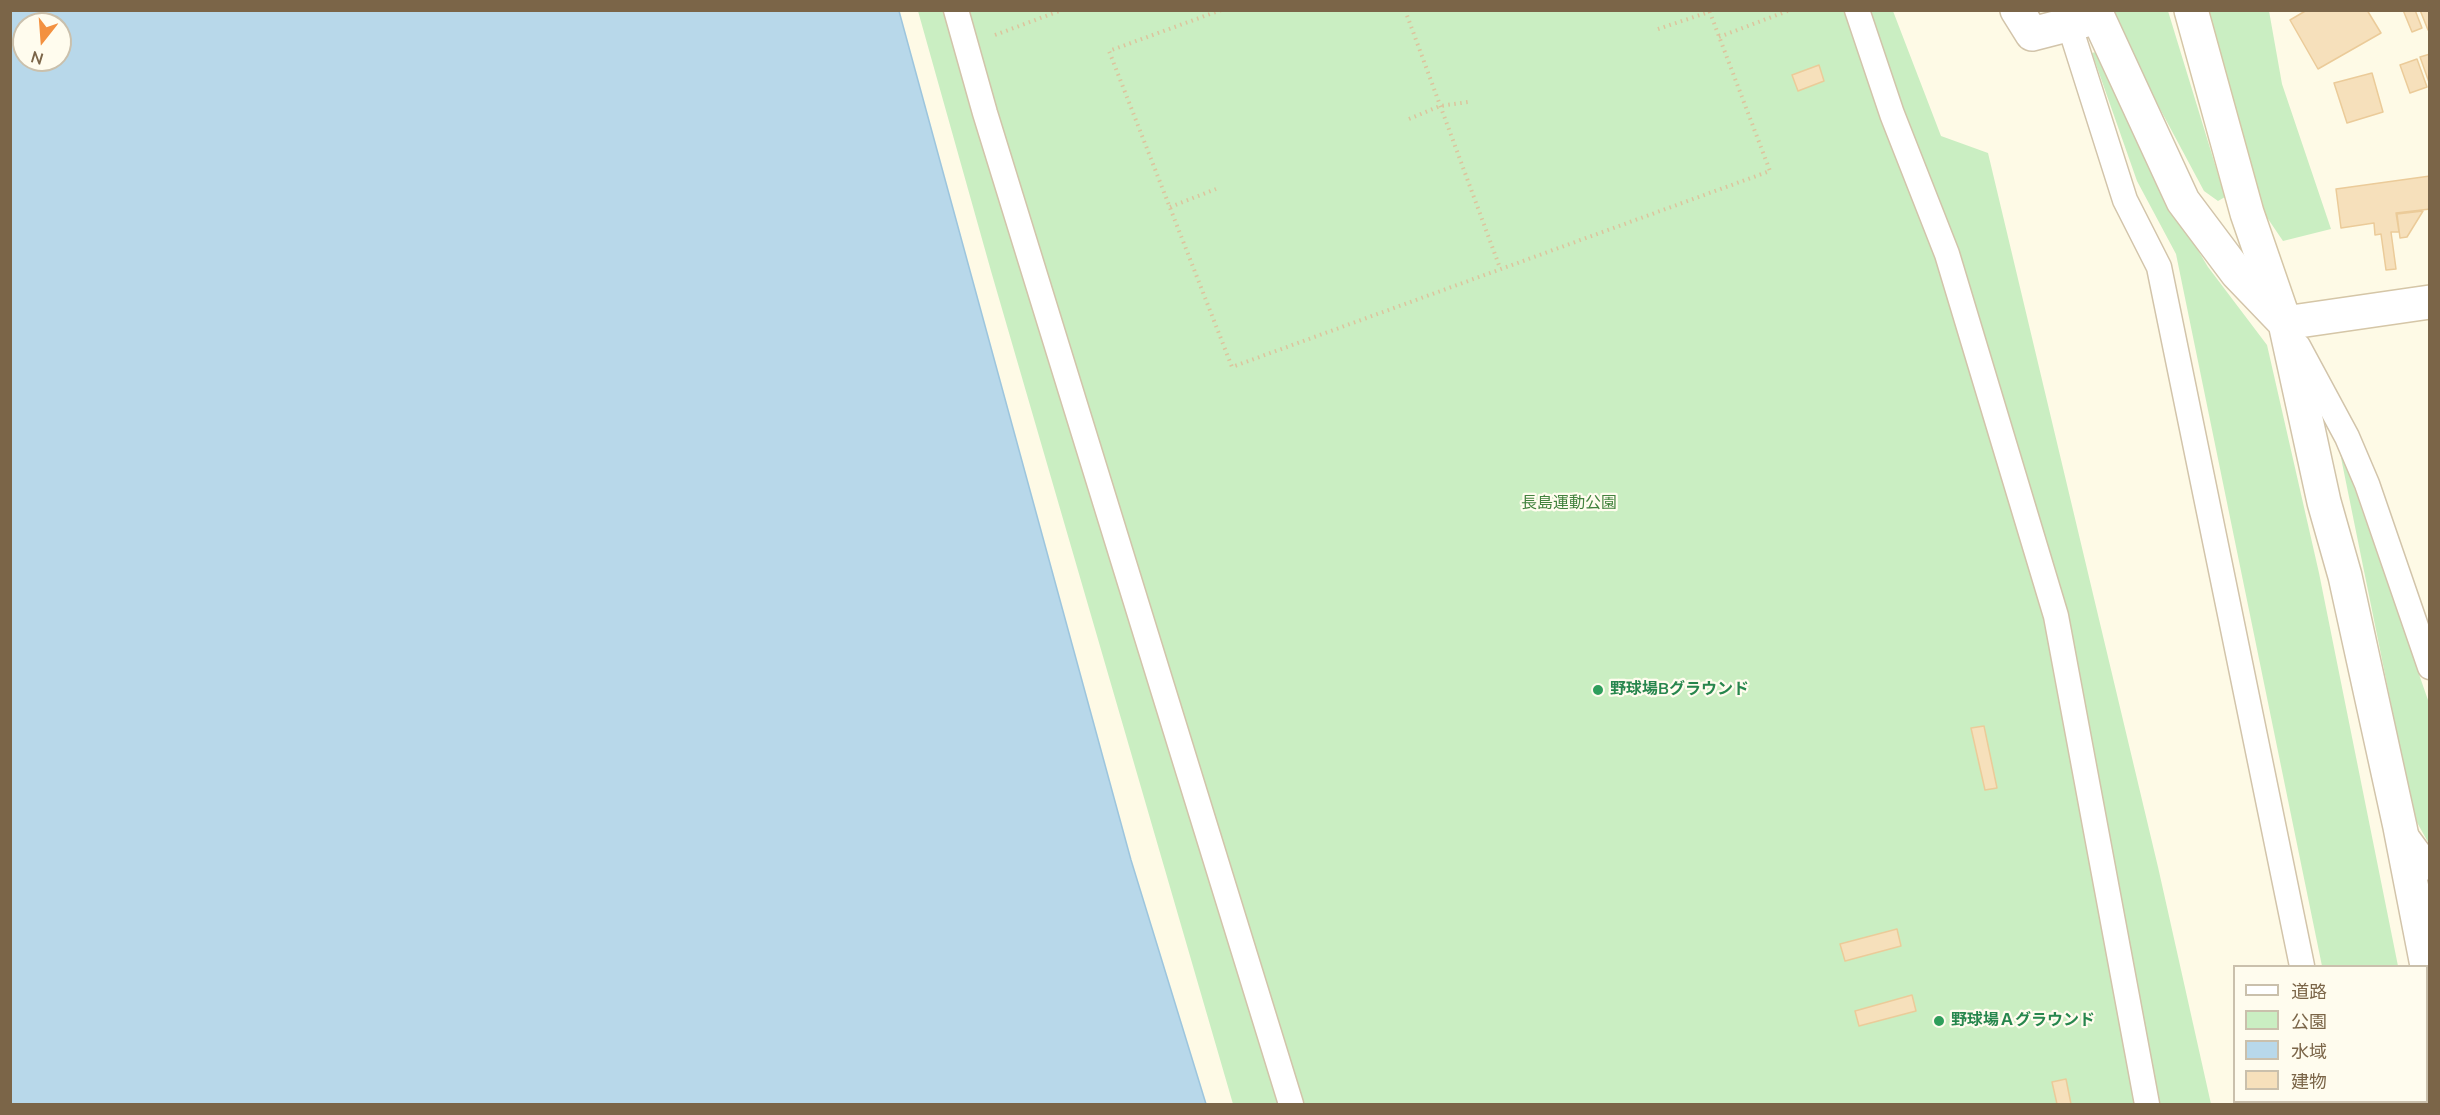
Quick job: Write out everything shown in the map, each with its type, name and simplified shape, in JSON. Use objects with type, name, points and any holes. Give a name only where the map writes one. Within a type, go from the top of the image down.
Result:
[{"type":"street","points":[[2018,10],[2032,33],[2068,17],[2098,17],[2183,201],[2237,273],[2285,323]]},
{"type":"street","points":[[2191,10],[2247,213],[2285,323],[2324,502],[2345,576],[2400,827],[2427,965]]},
{"type":"street","points":[[2285,323],[2430,302]]},
{"type":"lane","points":[[956,10],[985,113],[1291,1104]]},
{"type":"lane","points":[[1857,10],[1892,114],[1947,254],[2056,616],[2146,1104]]},
{"type":"lane","points":[[2068,17],[2125,200],[2159,267],[2302,965]]},
{"type":"lane","points":[[2285,323],[2347,437],[2367,484],[2430,667]]},
{"type":"lane","points":[[2400,827],[2430,868]]},
{"type":"path","points":[[966,45],[1062,10]]},
{"type":"path","points":[[1221,10],[1109,51],[1232,367],[1770,171],[1709,11],[1658,29]]},
{"type":"path","points":[[1405,10],[1500,268]]},
{"type":"path","points":[[1719,37],[1790,10]]},
{"type":"path","points":[[1409,119],[1440,106],[1468,102]]},
{"type":"path","points":[[1170,207],[1216,189]]},
{"type":"green space","name":"長島運動公園","points":[[918,11],[1893,11],[1941,136],[1988,153],[2158,867],[2211,1104],[1233,1104],[991,271]]},
{"type":"green space","points":[[2112,11],[2168,11],[2225,197],[2218,201],[2204,191],[2159,107]]},
{"type":"green space","points":[[2208,11],[2269,11],[2282,84],[2331,229],[2283,241],[2264,213]]},
{"type":"green space","points":[[2096,52],[2158,183],[2208,267],[2267,345],[2319,573],[2398,965],[2322,965],[2176,254],[2137,181],[2092,53]]},
{"type":"green space","points":[[2337,438],[2429,703],[2429,844],[2414,817]]},
{"type":"green space","points":[[2350,1103],[2424,1103],[2424,1104]]},
{"type":"water","points":[[10,11],[899,11],[1131,860],[1206,1104],[11,1104]]},
{"type":"building","points":[[2307,10],[2367,10],[2381,33],[2318,69],[2290,20]]},
{"type":"building","points":[[2403,10],[2415,10],[2422,28],[2412,32]]},
{"type":"building","points":[[2420,10],[2430,10],[2430,29],[2428,30]]},
{"type":"building","points":[[2430,54],[2430,85],[2420,57]]},
{"type":"building","points":[[2417,59],[2427,87],[2410,93],[2400,65]]},
{"type":"building","points":[[1819,65],[1824,81],[1798,91],[1792,75]]},
{"type":"building","points":[[2372,73],[2383,112],[2347,123],[2334,83]]},
{"type":"building","points":[[2430,176],[2430,209],[2396,213],[2399,232],[2391,232],[2396,269],[2386,270],[2381,234],[2375,235],[2374,223],[2341,228],[2336,189]]},
{"type":"building","points":[[2423,211],[2407,237],[2400,238],[2397,214]]},
{"type":"building","points":[[1984,726],[1997,788],[1985,790],[1971,728]]},
{"type":"building","points":[[1897,929],[1901,946],[1845,961],[1840,944]]},
{"type":"building","points":[[1912,995],[1916,1011],[1859,1026],[1855,1011]]},
{"type":"building","points":[[2066,1079],[2071,1104],[2057,1104],[2052,1082]]},
{"type":"place","name":"野球場Bグラウンド","points":[[1598,690]]},
{"type":"place","name":"野球場Ａグラウンド","points":[[1939,1021]]}]
